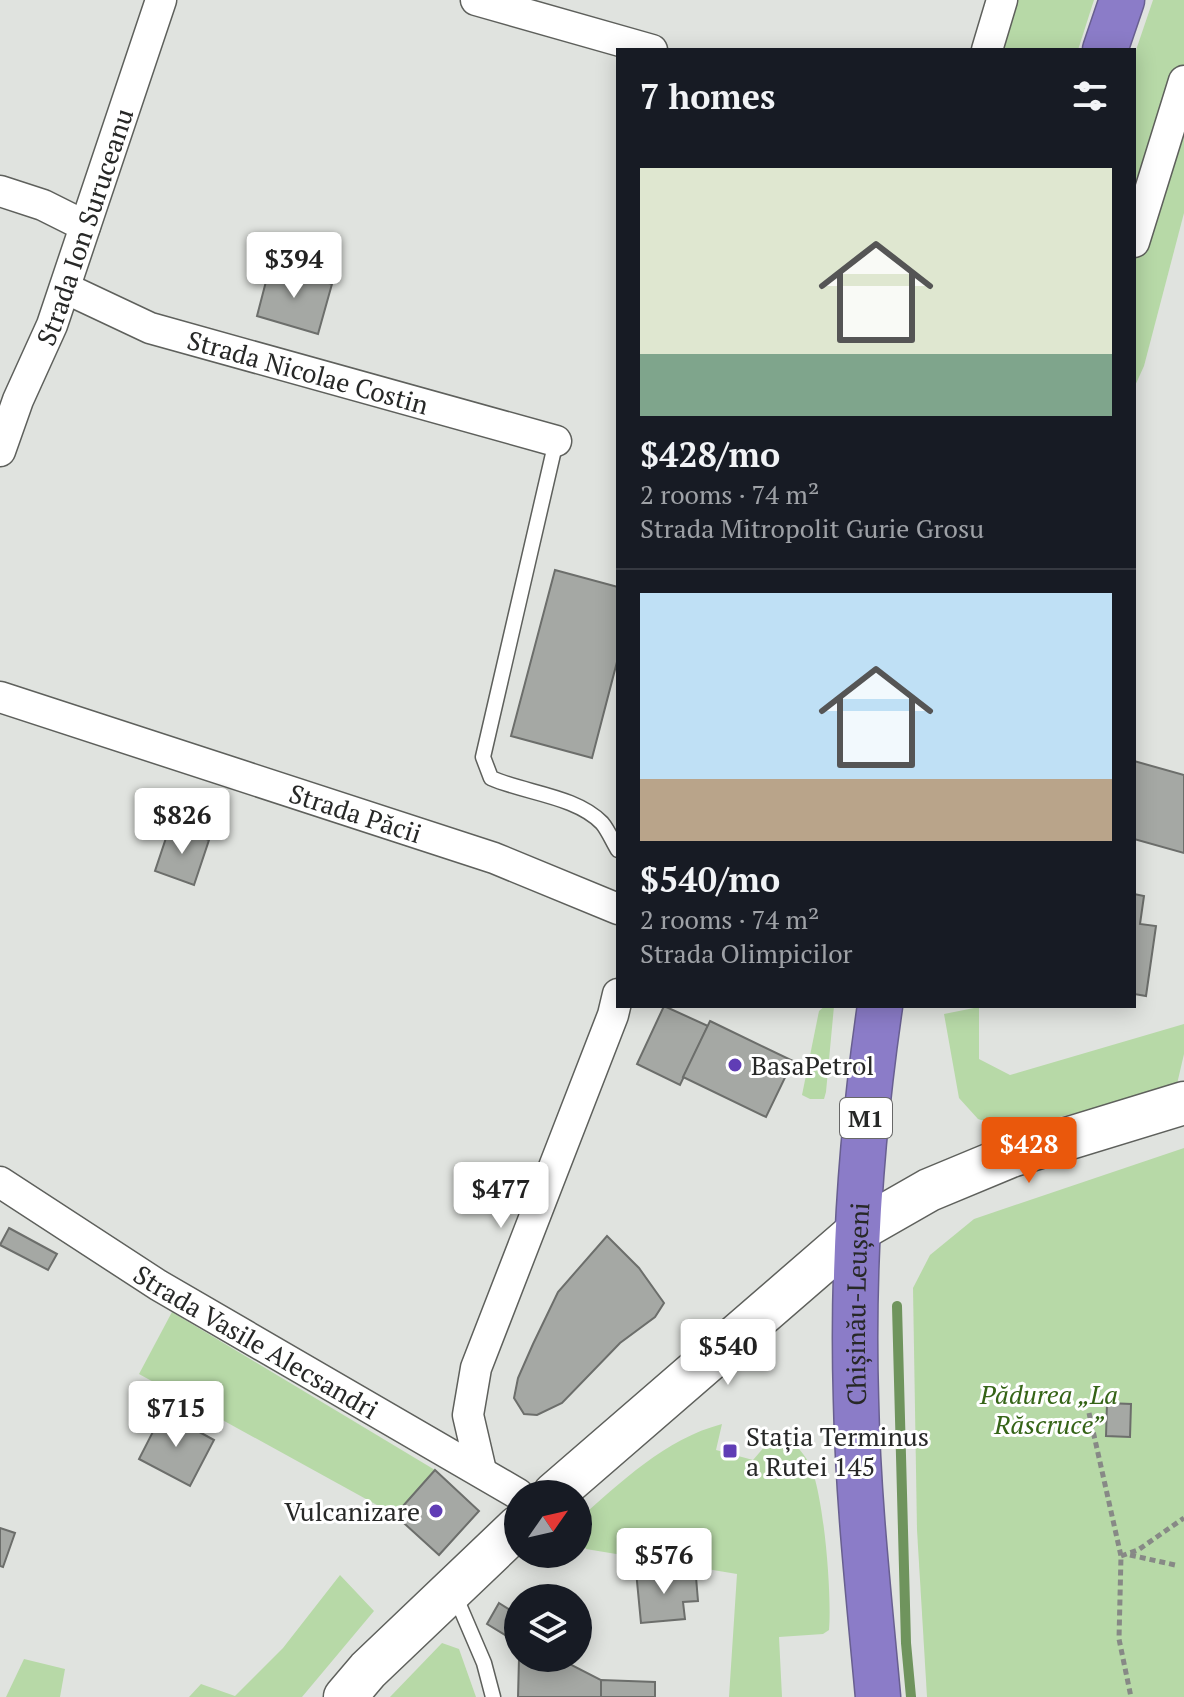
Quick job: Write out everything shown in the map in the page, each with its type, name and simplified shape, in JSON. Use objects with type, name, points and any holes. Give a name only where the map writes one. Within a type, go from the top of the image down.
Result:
[{"type":"highway","points":[[1106,48],[1122,0]]},
{"type":"highway","name":"Chișinău-Leușeni","points":[[878,1697],[856,1401],[859,1230],[867,1096],[880,1008]]},
{"type":"main road","points":[[570,1480],[859,1230],[929,1190],[1011,1156],[1184,1103]]},
{"type":"main road","points":[[345,1697],[368,1670],[504,1540]]},
{"type":"street","name":"Strada Ion Suruceanu","points":[[0,451],[65,288],[161,0]]},
{"type":"street","points":[[476,0],[645,48]]},
{"type":"street","points":[[988,48],[1002,0]]},
{"type":"street","points":[[1136,236],[1184,81]]},
{"type":"street","points":[[0,191],[43,205],[85,226]]},
{"type":"street","name":"Strada Nicolae Costin","points":[[65,288],[150,328],[556,441]]},
{"type":"street","name":"Strada Păcii","points":[[0,697],[494,858],[616,908]]},
{"type":"street","points":[[481,1471],[468,1415],[476,1368],[616,1002]]},
{"type":"street","name":"Strada Vasile Alecsandri","points":[[0,1182],[158,1285],[504,1485]]},
{"type":"lane","points":[[556,441],[483,757],[491,778],[514,788],[565,800],[601,823],[616,847]]},
{"type":"lane","points":[[452,1590],[484,1663],[493,1697]]},
{"type":"path","points":[[1089,1413],[1121,1556],[1119,1639],[1131,1697]]},
{"type":"path","points":[[1129,1555],[1184,1518]]},
{"type":"path","points":[[1121,1556],[1175,1565]]},
{"type":"green space","points":[[1018,0],[1094,0],[1079,48],[1003,48]]},
{"type":"green space","points":[[1153,0],[1184,0],[1184,213],[1144,366],[1136,384],[1136,50]]},
{"type":"green space","points":[[834,1008],[826,1092],[824,1099],[810,1099],[802,1095],[819,1011]]},
{"type":"green space","points":[[979,1008],[979,1059],[1010,1075],[1184,1024],[1184,1054],[1177,1084],[1135,1099],[1009,1129],[978,1119],[959,1098],[944,1014]]},
{"type":"green space","name":"Pădurea „La Răscruce”","points":[[1184,1148],[1184,1697],[927,1697],[917,1530],[913,1288],[930,1255],[974,1219]]},
{"type":"green space","points":[[172,1312],[435,1470],[395,1515],[139,1374]]},
{"type":"green space","points":[[722,1424],[716,1450],[753,1460],[779,1430],[806,1458],[814,1477],[823,1519],[828,1570],[829,1630],[823,1634],[779,1637],[782,1697],[729,1697],[737,1574],[592,1550],[592,1508],[645,1463],[701,1431]]},
{"type":"green space","points":[[340,1575],[374,1611],[302,1697],[189,1697],[201,1684],[235,1696],[283,1648]]},
{"type":"green space","points":[[442,1643],[459,1649],[476,1697],[390,1697]]},
{"type":"green space","points":[[24,1659],[65,1669],[60,1697],[6,1697]]},
{"type":"building","points":[[270,266],[332,284],[318,334],[257,316]]},
{"type":"building","points":[[555,570],[616,586],[616,666],[592,758],[511,736]]},
{"type":"building","points":[[1136,762],[1184,775],[1184,853],[1136,840]]},
{"type":"building","points":[[170,826],[209,840],[194,885],[155,871]]},
{"type":"building","points":[[1136,894],[1144,896],[1140,924],[1156,926],[1146,996],[1136,994]]},
{"type":"building","points":[[663,1008],[708,1026],[680,1085],[637,1064]]},
{"type":"building","points":[[710,1021],[793,1061],[766,1117],[683,1077]]},
{"type":"building","points":[[9,1228],[57,1254],[48,1270],[0,1245]]},
{"type":"building","points":[[607,1236],[639,1268],[664,1303],[655,1317],[620,1343],[562,1403],[537,1415],[524,1414],[514,1398],[518,1378],[533,1344],[558,1292]]},
{"type":"building","points":[[1107,1403],[1131,1404],[1130,1437],[1106,1436]]},
{"type":"building","points":[[163,1412],[214,1440],[190,1486],[139,1459]]},
{"type":"building","points":[[435,1470],[479,1511],[439,1555],[395,1515]]},
{"type":"building","points":[[0,1528],[15,1533],[3,1567],[0,1566]]},
{"type":"building","points":[[661,1569],[661,1579],[696,1577],[698,1601],[683,1602],[685,1619],[641,1623],[636,1571]]},
{"type":"building","points":[[499,1603],[504,1606],[504,1634],[487,1624]]},
{"type":"building","points":[[519,1672],[585,1672],[601,1680],[601,1697],[518,1697]]},
{"type":"building","points":[[601,1680],[655,1682],[655,1697],[601,1697]]},
{"type":"waterway","points":[[897,1306],[906,1643],[911,1697]]},
{"type":"place","name":"BasaPetrol","points":[[735,1065]]},
{"type":"place","name":"Stația Terminus a Rutei 145","points":[[730,1451]]},
{"type":"place","name":"Vulcanizare","points":[[436,1511]]}]
